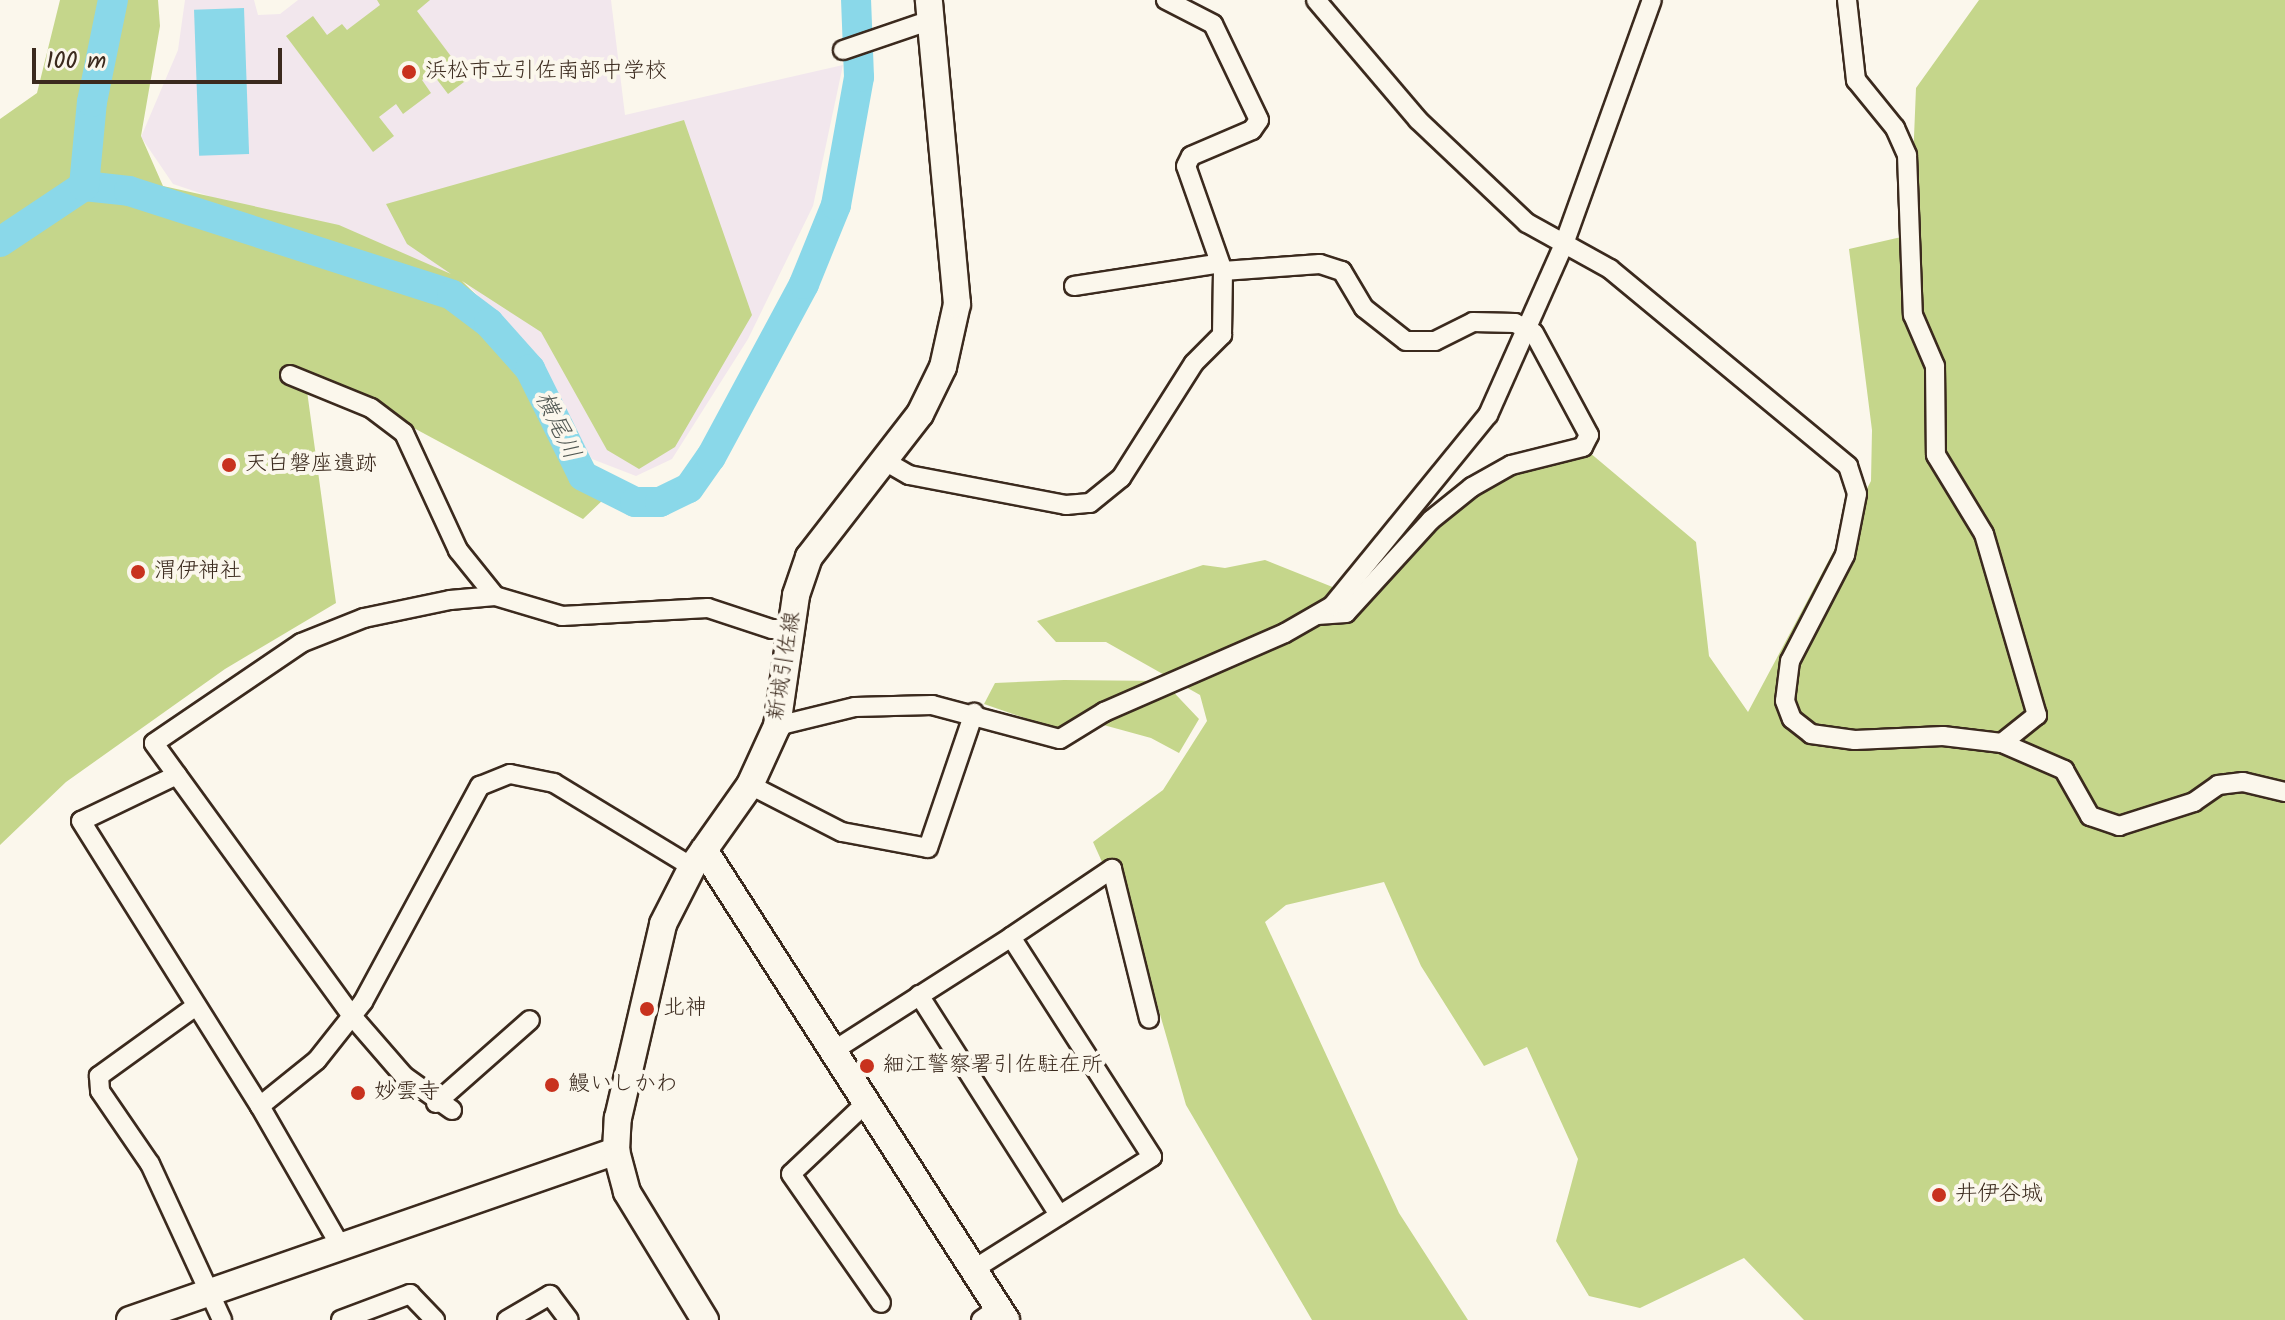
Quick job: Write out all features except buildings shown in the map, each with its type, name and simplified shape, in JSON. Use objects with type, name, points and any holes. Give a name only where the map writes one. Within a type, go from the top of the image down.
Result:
[{"type":"main road","name":"新城引佐線","points":[[616,1151],[663,924],[698,859],[750,785],[777,726],[791,629],[809,557],[920,414],[943,367],[957,304],[930,10]]},
{"type":"main road","points":[[698,859],[833,1051],[974,1269],[995,1316]]},
{"type":"main road","points":[[130,1320],[616,1151],[642,1225],[705,1320]]},
{"type":"street","points":[[883,460],[909,475],[1066,505],[1090,503],[1121,478],[1194,363],[1222,335],[1220,267],[1186,166],[1191,156],[1252,130],[1259,120],[1213,24],[1166,0]]},
{"type":"street","points":[[1316,0],[1418,120],[1527,223],[1610,269],[1674,318],[1848,466],[1857,494],[1845,555],[1790,661],[1785,701],[1792,719],[1811,734],[1855,740],[1943,736],[2002,743],[2064,770],[2090,816],[2119,826],[2179,808],[2218,785],[2243,782],[2285,792]]},
{"type":"street","points":[[777,726],[890,703],[974,713],[1060,739],[1104,712],[1332,606],[1488,415],[1529,331],[1564,244],[1652,0]]},
{"type":"street","points":[[1847,0],[1856,80],[1895,128],[1907,155],[1913,315],[1935,366],[1936,455],[1984,534],[2037,715],[2002,743]]},
{"type":"street","points":[[843,50],[874,42],[930,10]]},
{"type":"street","points":[[1074,286],[1220,267],[1320,264],[1342,271],[1364,308],[1406,341],[1435,341],[1473,322],[1497,319],[1529,331],[1589,435],[1583,447],[1511,465],[1472,487],[1431,520],[1346,613],[1316,615]]},
{"type":"street","points":[[290,375],[371,408],[404,433],[458,550],[495,596]]},
{"type":"street","points":[[530,1020],[444,1107],[352,1016],[154,743],[301,643],[364,618],[495,596],[562,616],[708,608],[772,629],[791,629]]},
{"type":"street","points":[[750,785],[842,832],[928,848],[974,713]]},
{"type":"street","points":[[260,1106],[317,1060],[352,1016],[390,960],[480,786],[510,774],[554,783],[698,859]]},
{"type":"street","points":[[177,775],[81,821],[260,1106],[341,1247]]},
{"type":"street","points":[[833,1051],[1112,869],[1149,1018]]},
{"type":"street","points":[[974,1269],[1152,1157],[1011,937]]},
{"type":"street","points":[[919,995],[1059,1215]]},
{"type":"street","points":[[196,1006],[99,1076],[100,1091],[185,1230],[222,1320]]},
{"type":"street","points":[[866,1103],[791,1174],[881,1303]]},
{"type":"street","points":[[341,1320],[410,1294],[435,1320]]},
{"type":"street","points":[[507,1320],[550,1295],[569,1320]]},
{"type":"shaded area","points":[[185,0],[254,0],[258,15],[280,14],[298,0],[611,0],[625,115],[843,65],[813,206],[748,339],[672,459],[636,476],[592,459],[521,339],[464,281],[173,184],[141,137],[178,50]]},
{"type":"green space","points":[[60,0],[158,0],[160,26],[141,136],[163,186],[339,225],[451,274],[407,244],[386,204],[684,120],[752,315],[675,447],[639,469],[607,450],[541,332],[462,281],[521,339],[606,497],[583,519],[304,369],[336,603],[225,669],[66,782],[0,845],[0,119],[37,93]]},
{"type":"green space","points":[[377,0],[430,0],[417,11],[468,79],[448,94],[432,73],[422,80],[431,93],[403,114],[396,104],[379,117],[394,136],[373,152],[286,36],[313,16],[327,35],[342,24],[347,30],[380,5]]},
{"type":"green space","points":[[1979,0],[2285,0],[2285,1320],[1804,1320],[1744,1258],[1640,1308],[1589,1296],[1556,1241],[1578,1159],[1527,1047],[1484,1066],[1421,966],[1384,882],[1286,905],[1265,922],[1399,1213],[1468,1320],[1312,1320],[1186,1105],[1141,948],[1093,842],[1163,790],[1207,721],[1200,695],[1106,642],[1056,642],[1037,621],[1203,565],[1225,568],[1265,560],[1360,598],[1463,494],[1519,463],[1583,447],[1696,542],[1709,656],[1748,712],[1871,481],[1872,430],[1849,249],[1910,235],[1916,88]]},
{"type":"green space","points":[[1163,681],[1199,719],[1179,753],[1151,738],[1078,718],[1057,729],[984,704],[995,683]]},
{"type":"water","points":[[244,8],[249,154],[199,156],[194,10]]},
{"type":"waterway","points":[[0,242],[84,186],[92,102],[113,0]]},
{"type":"waterway","name":"横尾川","points":[[84,186],[129,191],[452,295],[489,323],[530,369],[583,476],[635,502],[660,502],[689,488],[711,457],[804,284],[836,205],[859,77],[856,0]]},
{"type":"place","name":"浜松市立引佐南部中学校","points":[[409,72]]},
{"type":"place","name":"天白磐座遺跡","points":[[229,465]]},
{"type":"place","name":"渭伊神社","points":[[138,572]]},
{"type":"place","name":"北神","points":[[647,1009]]},
{"type":"place","name":"細江警察署引佐駐在所","points":[[867,1066]]},
{"type":"place","name":"鰻いしかわ","points":[[552,1085]]},
{"type":"place","name":"妙雲寺","points":[[358,1093]]},
{"type":"place","name":"井伊谷城","points":[[1939,1195]]}]
